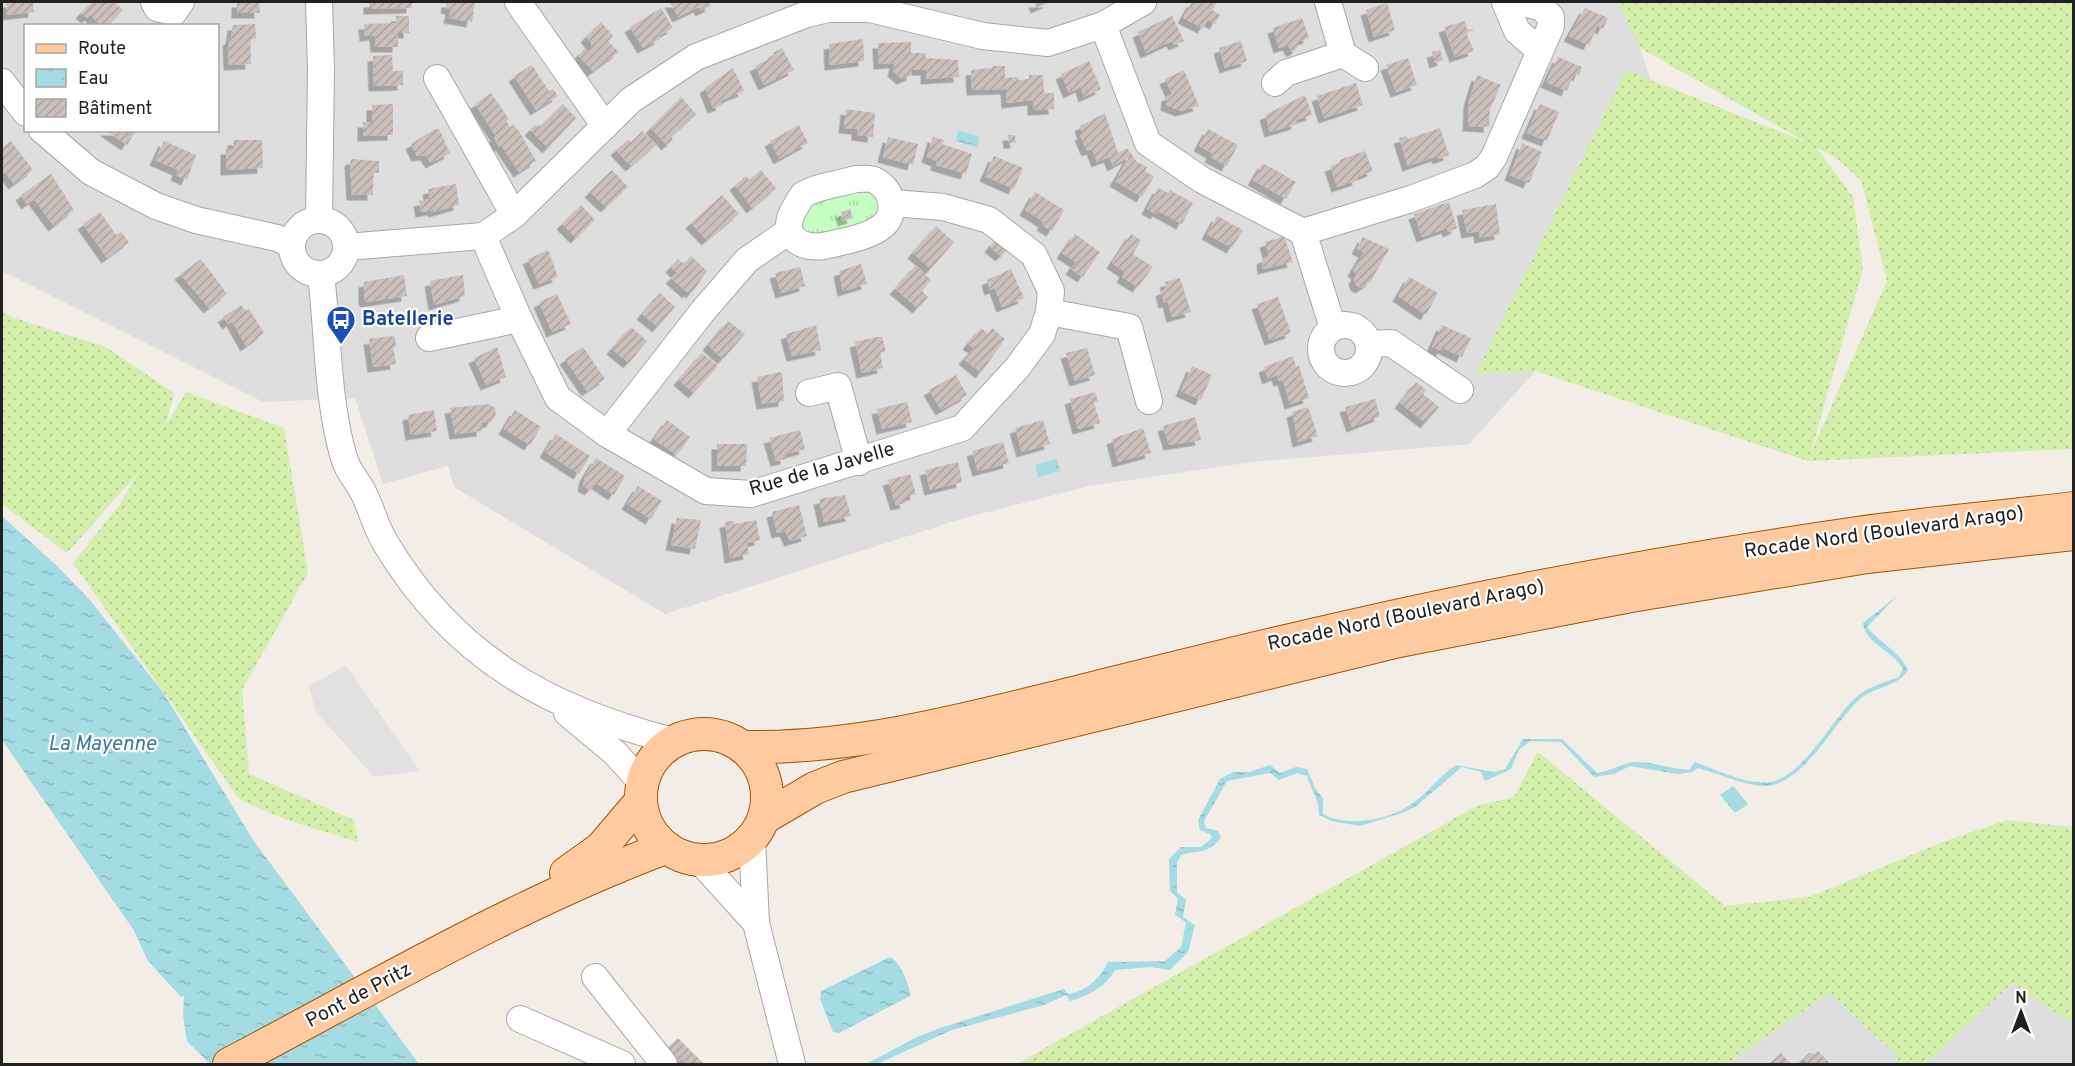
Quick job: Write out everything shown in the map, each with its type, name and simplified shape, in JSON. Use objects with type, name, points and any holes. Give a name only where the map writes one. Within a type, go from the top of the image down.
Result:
[{"type":"main road","name":"Rocade Nord (Boulevard Arago)","points":[[743,747],[780,747],[858,741],[999,711],[1206,659],[1395,616],[1626,571],[1858,533],[2073,508]]},
{"type":"main road","name":"Rocade Nord (Boulevard Arago)","points":[[758,828],[815,788],[843,777],[1399,641],[1631,596],[1867,557],[2073,534]]},
{"type":"main road","points":[[709,733],[727,738],[743,747],[756,761],[765,779],[768,798],[758,828],[736,852],[718,859],[699,861],[665,848],[648,827],[640,792],[648,766],[658,752],[673,741],[690,734],[709,733]]},
{"type":"main road","name":"Pont de Pritz","points":[[489,927],[602,848],[640,792]]},
{"type":"main road","name":"Pont de Pritz","points":[[229,1065],[489,927],[604,871],[665,848]]},
{"type":"street","points":[[154,2],[157,8],[174,12],[181,2]]},
{"type":"street","points":[[319,2],[321,80],[319,219]]},
{"type":"street","points":[[518,2],[605,126]]},
{"type":"street","points":[[346,247],[483,236],[514,216],[631,100],[696,57],[827,5],[924,12],[982,36],[1048,43],[1103,25],[1143,2]]},
{"type":"street","points":[[1328,2],[1343,54],[1365,68]]},
{"type":"street","points":[[1505,2],[1517,31],[1539,50]]},
{"type":"street","points":[[1302,232],[1411,199],[1474,175],[1487,167],[1494,157],[1551,26],[1551,17],[1542,8],[1520,2]]},
{"type":"street","points":[[1103,25],[1148,142],[1202,180],[1302,232],[1334,328]]},
{"type":"street","points":[[1275,83],[1286,73],[1343,54]]},
{"type":"street","points":[[436,78],[514,216]]},
{"type":"street","points":[[2,82],[24,110]]},
{"type":"street","points":[[44,132],[91,172],[156,206],[207,223],[277,238],[292,245]]},
{"type":"street","points":[[856,179],[874,180],[887,191],[893,203],[890,216],[882,227],[868,235],[812,249],[800,243],[789,231],[788,218],[803,196],[856,179]]},
{"type":"street","name":"Rue de la Javelle","points":[[483,236],[519,320],[558,398],[607,434],[706,491],[751,494],[962,428],[1017,368],[1042,334],[1049,312],[1051,291],[1034,255],[990,220],[943,207],[893,203]]},
{"type":"street","points":[[319,219],[335,225],[345,238],[346,247],[341,262],[329,272],[321,273],[304,269],[293,255],[292,245],[297,230],[319,219]]},
{"type":"street","points":[[607,434],[703,310],[747,260],[789,231]]},
{"type":"street","points":[[321,273],[331,381],[344,458],[350,473],[364,492],[385,543],[437,615],[481,656],[545,696],[615,753],[640,792]]},
{"type":"street","points":[[1049,312],[1129,327],[1149,401]]},
{"type":"street","points":[[429,338],[519,320]]},
{"type":"street","points":[[1341,325],[1356,327],[1367,337],[1369,344],[1370,352],[1362,367],[1355,371],[1338,372],[1331,369],[1322,355],[1323,339],[1334,328],[1341,325]]},
{"type":"street","points":[[1369,344],[1391,343],[1460,390]]},
{"type":"street","points":[[809,393],[837,386],[859,462]]},
{"type":"street","points":[[545,696],[624,728],[673,741]]},
{"type":"street","points":[[758,828],[756,923],[792,1065]]},
{"type":"street","points":[[699,861],[756,923]]},
{"type":"street","points":[[596,977],[664,1065]]},
{"type":"street","points":[[520,1019],[622,1065]]},
{"type":"shaded area","points":[[2,2],[1620,2],[1632,25],[1653,87],[1615,284],[1469,444],[1252,462],[1090,486],[964,518],[665,614],[454,487],[448,466],[383,484],[355,398],[263,402],[2,271]]},
{"type":"shaded area","points":[[346,665],[420,771],[374,777],[316,712],[309,686]]},
{"type":"shaded area","points":[[2012,984],[2073,1023],[2073,1064],[1925,1064]]},
{"type":"shaded area","points":[[1830,993],[1899,1058],[1892,1064],[1727,1064]]},
{"type":"green space","points":[[1618,2],[2073,2],[2073,449],[1808,461],[1535,371],[1475,374],[1626,70],[1808,143],[1640,48]],"holes":[[[1816,147],[1836,158],[1861,180],[1887,281],[1810,455],[1863,269],[1853,197]]]},
{"type":"green space","points":[[860,185],[878,191],[884,203],[870,228],[804,237],[796,215],[804,200]]},
{"type":"green space","points":[[2,310],[11,317],[106,347],[174,393],[166,425],[186,392],[284,428],[308,573],[242,690],[249,774],[354,820],[358,842],[287,820],[239,799],[73,563],[120,504],[139,472],[67,553],[2,504]]},
{"type":"green space","points":[[1538,752],[1725,906],[1809,897],[1948,840],[2007,820],[2073,827],[2073,1023],[2012,984],[1925,1064],[1892,1064],[1899,1058],[1830,993],[1727,1064],[1017,1064],[1477,806],[1514,797]]},
{"type":"water","points":[[959,130],[980,137],[977,147],[955,141]]},
{"type":"water","points":[[1057,459],[1060,471],[1038,477],[1035,465]]},
{"type":"water","name":"La Mayenne","points":[[2,516],[89,599],[163,692],[253,840],[419,1064],[210,1064],[187,1041],[183,1015],[184,996],[181,997],[148,961],[133,929],[2,740]]},
{"type":"water","points":[[1898,595],[1867,627],[1900,658],[1908,670],[1898,680],[1871,692],[1858,701],[1815,754],[1789,777],[1776,784],[1753,785],[1698,768],[1692,772],[1678,774],[1630,766],[1614,774],[1594,777],[1561,742],[1530,741],[1519,750],[1511,769],[1485,781],[1481,772],[1462,767],[1415,807],[1360,826],[1331,821],[1319,815],[1317,799],[1307,776],[1297,773],[1279,780],[1270,773],[1227,781],[1204,821],[1206,828],[1218,831],[1221,838],[1206,850],[1181,855],[1177,862],[1177,892],[1186,900],[1183,917],[1195,925],[1188,952],[1170,970],[1150,967],[1115,970],[1102,986],[1070,1001],[1066,995],[1044,1005],[952,1030],[877,1064],[866,1064],[915,1038],[940,1028],[1064,989],[1068,994],[1075,993],[1087,987],[1097,978],[1108,962],[1165,961],[1181,947],[1186,923],[1175,914],[1178,899],[1170,891],[1169,859],[1181,847],[1201,847],[1212,838],[1210,834],[1200,830],[1198,820],[1220,779],[1233,772],[1249,772],[1270,765],[1280,773],[1296,767],[1307,769],[1315,788],[1323,798],[1323,814],[1345,821],[1381,818],[1404,809],[1419,799],[1456,765],[1494,772],[1505,769],[1523,739],[1562,739],[1597,773],[1637,762],[1689,770],[1695,762],[1751,781],[1770,782],[1782,778],[1804,760],[1854,699],[1870,688],[1899,677],[1903,669],[1899,662],[1869,637],[1863,623]]},
{"type":"water","points":[[1733,786],[1748,804],[1735,813],[1720,795]]},
{"type":"water","points":[[890,957],[904,974],[910,996],[839,1033],[833,1032],[820,999],[821,991]]},
{"type":"building","points":[[6,2],[33,2],[34,12],[7,15]]},
{"type":"building","points":[[92,2],[114,2],[123,10],[110,24],[99,24],[90,15],[87,18],[81,13]]},
{"type":"building","points":[[237,2],[259,2],[260,13],[237,13]]},
{"type":"building","points":[[369,2],[412,2],[412,8],[369,9]]},
{"type":"building","points":[[447,2],[475,2],[472,22],[449,18],[451,9],[446,8]]},
{"type":"building","points":[[670,2],[709,2],[711,6],[701,11],[699,7],[678,17]]},
{"type":"building","points":[[1034,2],[1050,2],[1036,8]]},
{"type":"building","points":[[1192,2],[1217,2],[1212,10],[1220,15],[1215,24],[1208,20],[1203,28],[1183,18]]},
{"type":"building","points":[[1387,3],[1395,30],[1374,37],[1366,10]]},
{"type":"building","points":[[661,8],[673,28],[659,36],[660,39],[643,48],[630,27]]},
{"type":"building","points":[[1585,8],[1608,18],[1603,29],[1597,26],[1589,45],[1569,36]]},
{"type":"building","points":[[396,16],[409,16],[409,33],[398,33],[398,47],[376,47],[375,35],[365,36],[364,24],[396,23]]},
{"type":"building","points":[[1172,16],[1184,41],[1174,45],[1172,41],[1146,53],[1138,32]]},
{"type":"building","points":[[1302,18],[1309,38],[1297,42],[1298,48],[1292,52],[1288,45],[1279,48],[1273,28]]},
{"type":"building","points":[[1465,21],[1467,29],[1474,30],[1468,32],[1467,35],[1474,51],[1455,57],[1444,27]]},
{"type":"building","points":[[601,22],[613,36],[608,41],[619,52],[593,71],[578,56],[584,49],[592,49],[586,37]]},
{"type":"building","points":[[255,24],[256,39],[250,40],[251,64],[229,65],[228,40],[231,39],[233,25]]},
{"type":"building","points":[[863,39],[864,61],[830,65],[829,44]]},
{"type":"building","points":[[1241,41],[1247,61],[1225,68],[1219,48]]},
{"type":"building","points":[[911,42],[911,53],[925,53],[926,58],[958,60],[959,77],[926,79],[926,70],[912,70],[912,75],[902,79],[893,71],[895,63],[879,64],[878,43]]},
{"type":"building","points":[[782,48],[794,70],[764,85],[755,66],[775,56],[773,53]]},
{"type":"building","points":[[1440,50],[1443,60],[1435,63],[1432,52]]},
{"type":"building","points":[[392,55],[393,71],[403,71],[403,85],[374,86],[373,56]]},
{"type":"building","points":[[1558,57],[1582,67],[1579,76],[1574,74],[1567,91],[1546,82]]},
{"type":"building","points":[[1408,58],[1417,85],[1396,92],[1386,65]]},
{"type":"building","points":[[1089,61],[1101,89],[1084,97],[1081,87],[1069,93],[1061,74]]},
{"type":"building","points":[[532,65],[549,91],[553,89],[558,96],[536,110],[514,76]]},
{"type":"building","points":[[992,66],[1005,66],[1005,78],[1018,77],[1018,80],[1029,79],[1029,75],[1043,75],[1044,93],[1054,93],[1054,109],[1033,110],[1033,100],[1007,103],[1006,89],[972,90],[971,70],[992,68]]},
{"type":"building","points":[[733,68],[744,91],[720,101],[722,105],[713,108],[705,88]]},
{"type":"building","points":[[1184,70],[1199,106],[1181,111],[1166,105],[1167,96],[1172,94],[1165,79]]},
{"type":"building","points":[[1477,75],[1501,85],[1490,109],[1489,127],[1468,126],[1469,101]]},
{"type":"building","points":[[1356,83],[1363,105],[1324,118],[1317,96]]},
{"type":"building","points":[[491,93],[509,119],[506,121],[510,127],[513,125],[519,131],[536,161],[519,172],[501,145],[499,147],[494,138],[496,136],[475,104]]},
{"type":"building","points":[[1305,95],[1312,115],[1296,120],[1297,124],[1270,132],[1265,115]]},
{"type":"building","points":[[681,97],[696,114],[671,137],[673,140],[667,145],[651,128]]},
{"type":"building","points":[[393,104],[393,135],[363,136],[363,122],[372,122],[372,105]]},
{"type":"building","points":[[563,104],[576,118],[548,148],[530,130],[535,125],[541,126]]},
{"type":"building","points":[[1540,104],[1559,112],[1547,141],[1527,133]]},
{"type":"building","points":[[846,109],[875,113],[873,137],[857,135],[857,129],[844,128]]},
{"type":"building","points":[[1105,113],[1118,153],[1127,148],[1137,162],[1147,167],[1145,171],[1154,176],[1142,197],[1115,181],[1129,157],[1113,166],[1109,157],[1097,162],[1092,149],[1087,151],[1080,135],[1083,134],[1080,126]]},
{"type":"building","points":[[799,125],[808,143],[779,159],[770,141]]},
{"type":"building","points":[[1440,128],[1449,155],[1438,159],[1437,156],[1408,166],[1399,138],[1407,136],[1408,139]]},
{"type":"building","points":[[435,129],[439,129],[450,153],[431,163],[426,155],[417,156],[411,144]]},
{"type":"building","points":[[1208,129],[1238,145],[1227,166],[1210,157],[1212,153],[1199,146]]},
{"type":"building","points":[[642,131],[656,145],[631,166],[616,150],[628,140],[632,142]]},
{"type":"building","points":[[108,132],[135,132],[127,145]]},
{"type":"building","points":[[1008,135],[1015,135],[1016,143],[1009,143]]},
{"type":"building","points":[[888,137],[918,144],[913,165],[883,157]]},
{"type":"building","points":[[933,137],[944,140],[942,144],[972,154],[966,174],[936,165],[937,161],[927,157]]},
{"type":"building","points":[[233,140],[262,140],[263,168],[226,170],[226,149],[234,149]]},
{"type":"building","points":[[11,141],[33,170],[14,184],[5,172],[2,174],[2,148]]},
{"type":"building","points":[[164,141],[196,155],[187,180],[176,175],[178,170],[155,160]]},
{"type":"building","points":[[1522,143],[1542,152],[1529,183],[1510,175]]},
{"type":"building","points":[[1365,151],[1373,171],[1357,177],[1358,180],[1337,187],[1330,166],[1340,163],[1339,160]]},
{"type":"building","points":[[994,156],[1023,168],[1014,189],[985,176]]},
{"type":"building","points":[[352,159],[379,161],[379,173],[373,173],[373,195],[352,195],[350,161]]},
{"type":"building","points":[[1263,163],[1296,182],[1286,199],[1253,180]]},
{"type":"building","points":[[612,170],[628,187],[606,207],[590,192]]},
{"type":"building","points":[[761,170],[776,188],[752,208],[735,185],[746,176],[749,180]]},
{"type":"building","points":[[51,174],[74,210],[54,226],[34,199],[27,204],[21,195]]},
{"type":"building","points":[[456,184],[459,205],[434,212],[433,210],[421,212],[419,201],[430,199],[428,189]]},
{"type":"building","points":[[1158,188],[1168,193],[1170,190],[1193,203],[1182,224],[1158,211],[1156,214],[1147,209]]},
{"type":"building","points":[[1035,192],[1064,210],[1052,231],[1042,225],[1044,222],[1025,210]]},
{"type":"building","points":[[722,195],[739,214],[707,240],[691,223]]},
{"type":"building","points":[[1449,202],[1457,228],[1448,232],[1447,228],[1422,237],[1414,214]]},
{"type":"building","points":[[1496,204],[1500,234],[1480,238],[1479,231],[1467,233],[1462,210]]},
{"type":"building","points":[[581,205],[595,220],[576,238],[562,224]]},
{"type":"building","points":[[850,209],[853,218],[843,221],[841,212]]},
{"type":"building","points":[[100,212],[116,235],[121,232],[129,242],[107,258],[83,224]]},
{"type":"building","points":[[1217,216],[1243,230],[1232,248],[1207,234]]},
{"type":"building","points":[[936,226],[954,242],[931,269],[913,253]]},
{"type":"building","points":[[1075,234],[1100,252],[1083,277],[1071,269],[1076,262],[1062,253]]},
{"type":"building","points":[[1131,234],[1141,240],[1133,254],[1153,267],[1138,287],[1122,277],[1125,272],[1112,263]]},
{"type":"building","points":[[1284,236],[1293,262],[1263,269],[1262,259],[1269,256],[1265,242]]},
{"type":"building","points":[[1363,237],[1389,249],[1371,281],[1361,288],[1356,285],[1354,279],[1357,274],[1353,271],[1364,252],[1357,249]]},
{"type":"building","points":[[995,240],[1007,250],[1001,256],[990,247]]},
{"type":"building","points":[[548,250],[558,277],[539,284],[528,259]]},
{"type":"building","points":[[691,256],[707,271],[692,293],[689,291],[688,293],[671,278],[677,273],[671,267],[678,259],[684,264]]},
{"type":"building","points":[[201,259],[227,294],[209,308],[180,274]]},
{"type":"building","points":[[861,264],[867,284],[843,291],[839,271]]},
{"type":"building","points":[[916,265],[931,280],[922,291],[928,297],[918,308],[895,289]]},
{"type":"building","points":[[800,267],[805,286],[781,293],[775,273]]},
{"type":"building","points":[[1011,269],[1024,298],[1002,307],[995,288],[990,290],[987,280]]},
{"type":"building","points":[[404,275],[407,296],[366,302],[364,299],[364,282]]},
{"type":"building","points":[[463,275],[465,296],[434,305],[430,281]]},
{"type":"building","points":[[1409,277],[1438,293],[1426,315],[1398,296]]},
{"type":"building","points":[[1180,278],[1191,312],[1172,317],[1168,302],[1164,303],[1161,291],[1167,288],[1165,282]]},
{"type":"building","points":[[660,293],[675,307],[658,327],[642,314]]},
{"type":"building","points":[[557,294],[571,324],[552,332],[539,302]]},
{"type":"building","points":[[1278,297],[1291,333],[1270,340],[1257,304]]},
{"type":"building","points":[[241,305],[246,311],[249,309],[264,333],[246,346],[232,321],[228,324],[223,317]]},
{"type":"building","points":[[728,321],[745,334],[723,359],[708,345]]},
{"type":"building","points":[[816,325],[821,350],[792,356],[786,334]]},
{"type":"building","points":[[1442,325],[1471,338],[1462,357],[1443,348],[1442,351],[1432,347]]},
{"type":"building","points":[[631,327],[647,341],[629,363],[612,349]]},
{"type":"building","points":[[981,328],[988,334],[992,328],[1005,339],[981,373],[964,359],[974,348],[968,344]]},
{"type":"building","points":[[395,337],[396,347],[393,347],[396,364],[373,367],[369,339]]},
{"type":"building","points":[[882,337],[886,351],[880,353],[883,368],[862,373],[855,342]]},
{"type":"building","points":[[497,347],[506,377],[486,385],[474,358]]},
{"type":"building","points":[[583,347],[605,379],[587,391],[565,359]]},
{"type":"building","points":[[1087,348],[1095,375],[1075,381],[1066,353]]},
{"type":"building","points":[[702,353],[718,366],[694,393],[679,380]]},
{"type":"building","points":[[1293,356],[1296,367],[1299,366],[1309,398],[1290,404],[1283,380],[1279,381],[1277,375],[1268,379],[1264,367]]},
{"type":"building","points":[[1192,366],[1212,375],[1201,400],[1181,391]]},
{"type":"building","points":[[782,373],[784,401],[762,404],[757,377]]},
{"type":"building","points":[[956,375],[967,395],[941,410],[929,390]]},
{"type":"building","points":[[1416,382],[1426,390],[1423,394],[1439,407],[1426,423],[1400,403]]},
{"type":"building","points":[[1095,392],[1098,401],[1094,402],[1100,423],[1078,429],[1070,399]]},
{"type":"building","points":[[1375,399],[1380,416],[1352,427],[1345,407]]},
{"type":"building","points":[[907,402],[912,422],[882,429],[877,409]]},
{"type":"building","points":[[489,404],[495,408],[496,415],[491,422],[482,423],[482,431],[455,434],[450,408]]},
{"type":"building","points":[[1308,407],[1318,436],[1298,442],[1292,412]]},
{"type":"building","points":[[434,410],[437,431],[411,435],[408,415]]},
{"type":"building","points":[[515,410],[541,427],[530,445],[504,429]]},
{"type":"building","points":[[1195,417],[1201,440],[1169,445],[1163,426]]},
{"type":"building","points":[[667,420],[690,437],[677,455],[654,439]]},
{"type":"building","points":[[1043,420],[1050,444],[1022,452],[1015,428]]},
{"type":"building","points":[[1143,428],[1151,453],[1118,462],[1112,439]]},
{"type":"building","points":[[800,430],[805,449],[786,454],[786,459],[776,461],[769,438]]},
{"type":"building","points":[[556,434],[590,456],[579,474],[545,452]]},
{"type":"building","points":[[1003,442],[1009,463],[978,471],[972,451]]},
{"type":"building","points":[[717,444],[747,444],[746,466],[717,466]]},
{"type":"building","points":[[596,458],[625,476],[614,495],[596,483],[590,490],[583,486],[585,476]]},
{"type":"building","points":[[958,462],[962,482],[930,490],[925,470]]},
{"type":"building","points":[[910,474],[916,494],[904,498],[906,503],[896,505],[888,480]]},
{"type":"building","points":[[638,486],[662,501],[651,519],[627,504]]},
{"type":"building","points":[[845,495],[851,516],[824,522],[819,499]]},
{"type":"building","points":[[799,505],[807,536],[790,541],[785,531],[777,533],[772,512]]},
{"type":"building","points":[[677,518],[701,520],[695,549],[671,545]]},
{"type":"building","points":[[756,520],[760,540],[747,543],[749,554],[730,558],[725,522],[733,521],[734,524]]},
{"type":"building","points":[[678,1038],[704,1064],[681,1064],[685,1061],[683,1058],[679,1061],[667,1048]]},
{"type":"building","points":[[1818,1051],[1831,1064],[1809,1064],[1803,1059],[1809,1053],[1815,1054]]},
{"type":"building","points":[[1781,1053],[1791,1064],[1769,1064]]},
{"type":"place","name":"Batellerie","points":[[341,346]]}]
